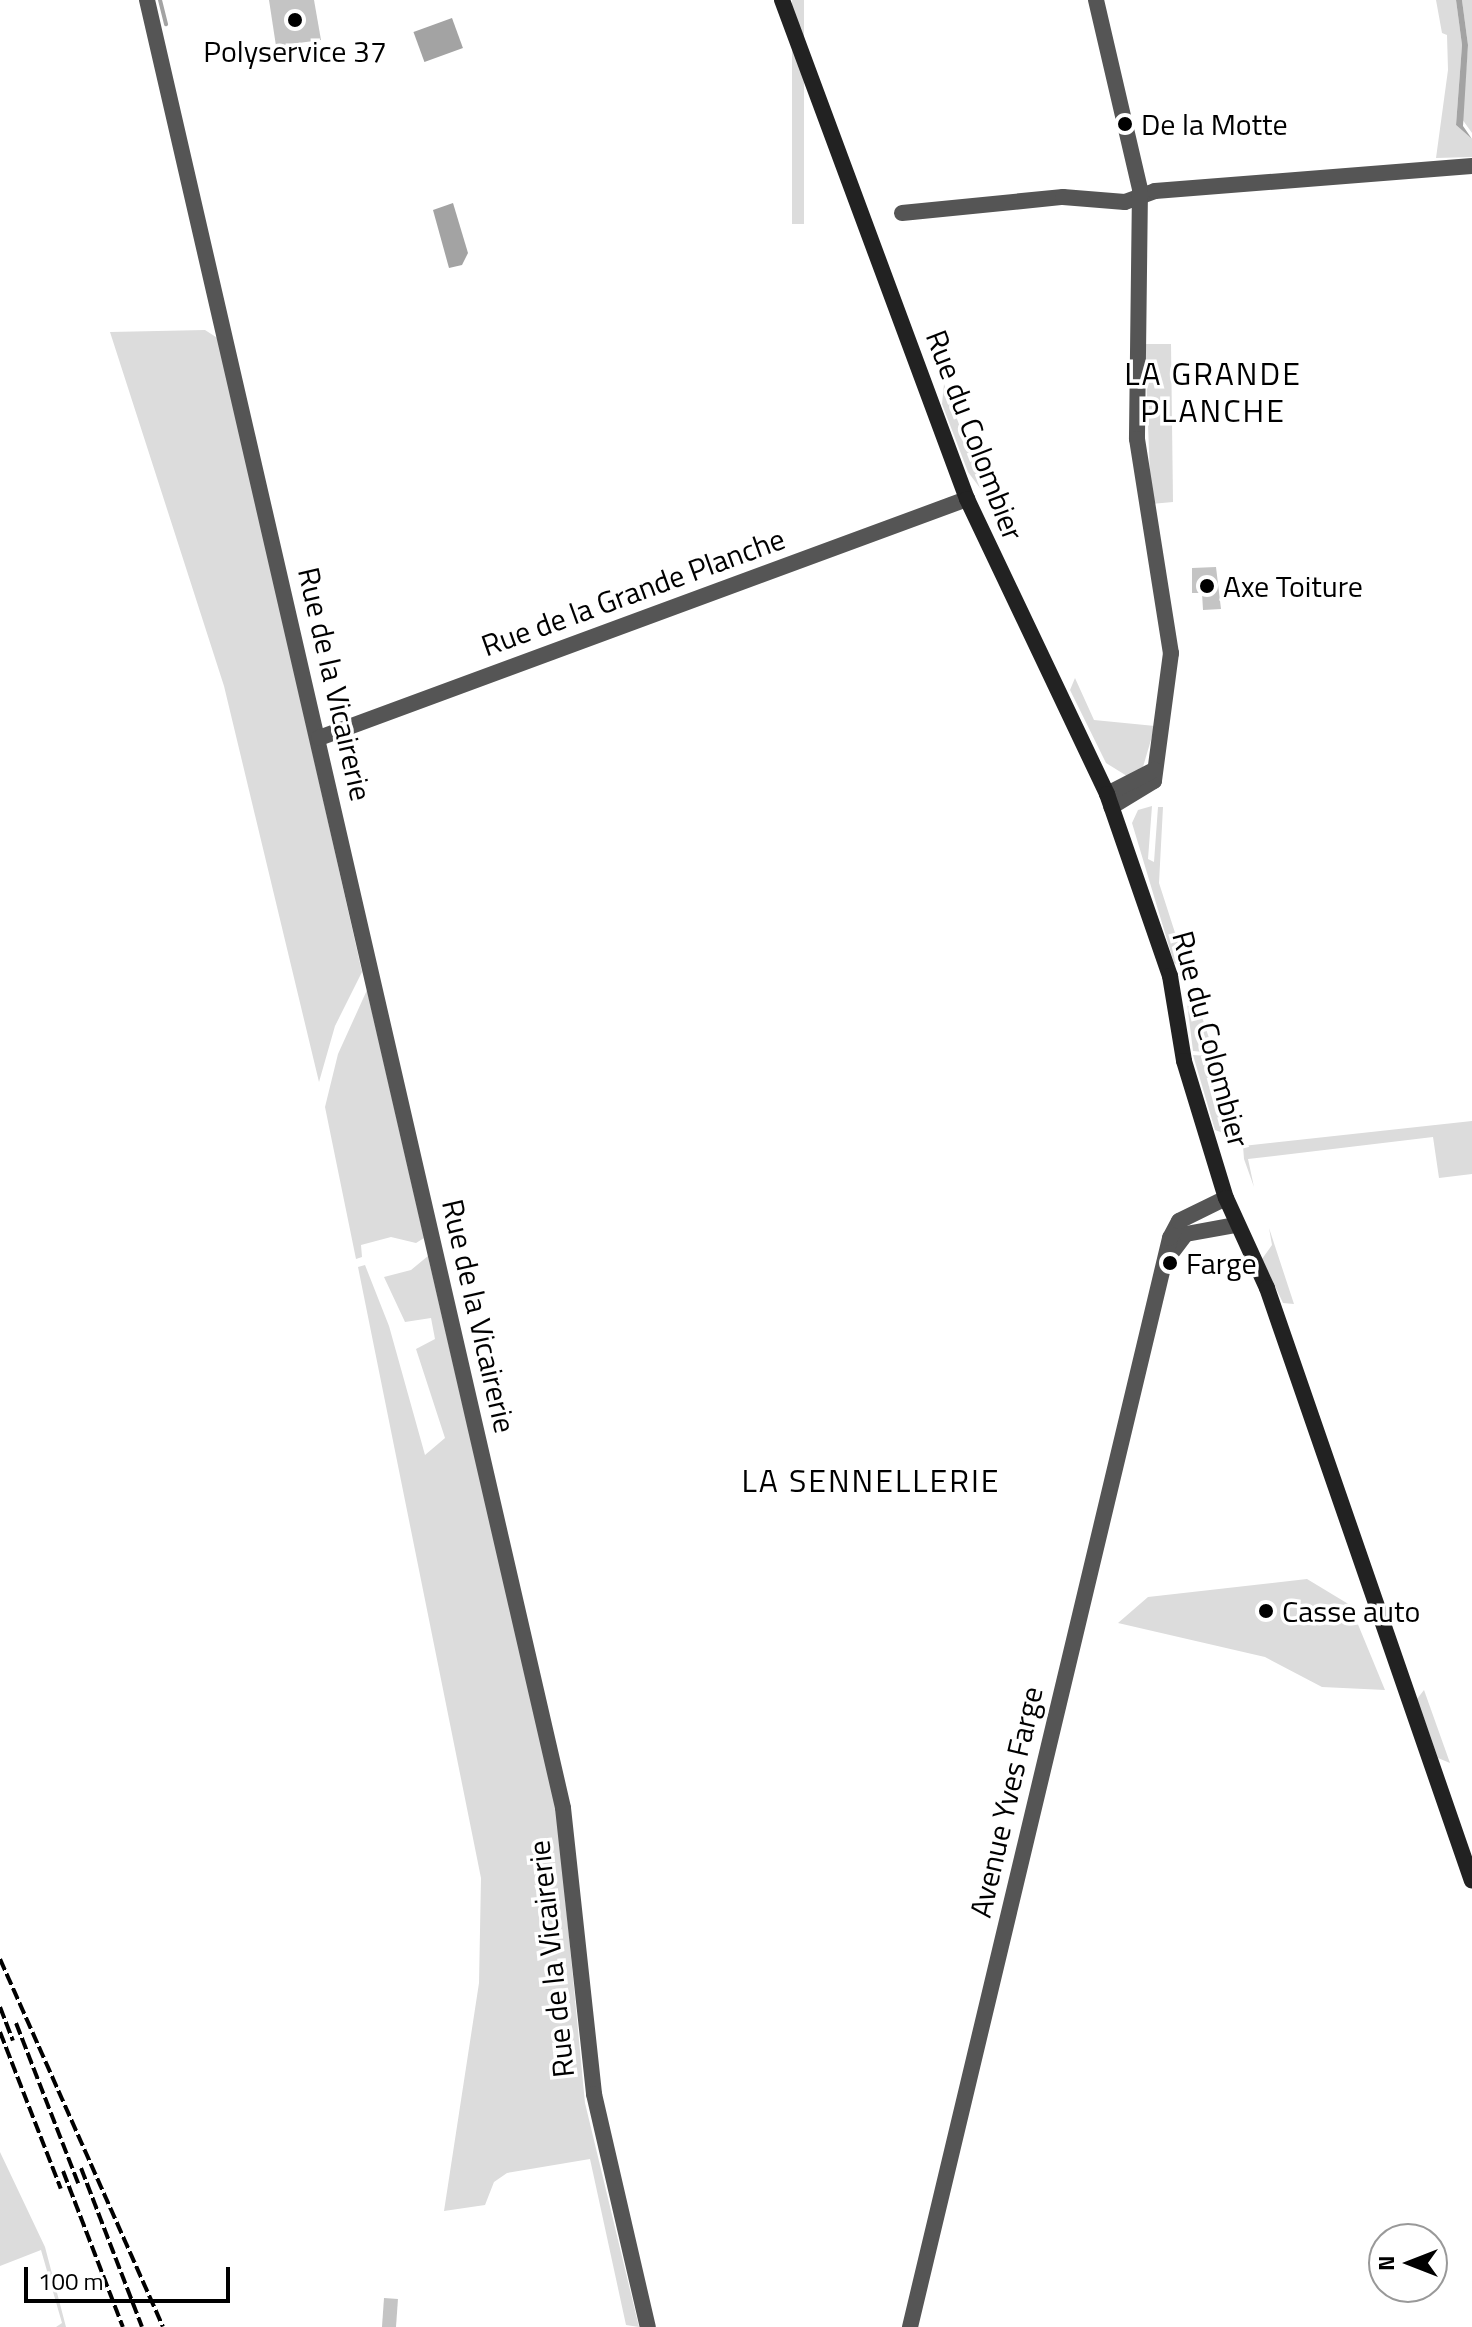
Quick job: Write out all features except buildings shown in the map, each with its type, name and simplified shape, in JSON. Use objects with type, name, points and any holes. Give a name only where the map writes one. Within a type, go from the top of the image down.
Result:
[{"type":"main road","name":"Rue du Colombier","points":[[782,0],[967,499],[1109,801],[1170,976],[1184,1061],[1226,1198],[1267,1288],[1472,1881]]},
{"type":"street","name":"Rue de la Vicairerie","points":[[147,0],[563,1808],[594,2094],[648,2327]]},
{"type":"street","points":[[1096,0],[1140,197],[1137,439],[1171,653],[1157,765],[1149,788],[1109,801]]},
{"type":"street","points":[[902,213],[1050,198],[1094,204],[1140,197],[1161,190],[1472,166]]},
{"type":"street","name":"Rue de la Grande Planche","points":[[319,738],[967,499]]},
{"type":"street","name":"Avenue Yves Farge","points":[[910,2327],[1173,1228],[1226,1198]]},
{"type":"street","name":"Avenue Yves Farge","points":[[1159,1291],[1178,1239],[1236,1225]]},
{"type":"shaded area","points":[[792,0],[804,0],[804,224],[792,224]]},
{"type":"shaded area","points":[[1436,0],[1456,0],[1462,45],[1456,125],[1472,139],[1472,157],[1436,158],[1448,70],[1447,35],[1442,33]]},
{"type":"shaded area","points":[[1456,0],[1462,0],[1468,45],[1463,126],[1472,139],[1456,125],[1462,45]]},
{"type":"shaded area","points":[[1462,0],[1472,0],[1472,133],[1462,119],[1468,45]]},
{"type":"shaded area","points":[[452,18],[463,48],[424,62],[413,32]]},
{"type":"shaded area","points":[[453,203],[468,253],[462,265],[449,268],[433,210]]},
{"type":"shaded area","points":[[205,330],[219,339],[362,972],[335,1026],[319,1082],[224,686],[110,332]]},
{"type":"shaded area","points":[[1145,344],[1171,344],[1173,502],[1151,504]]},
{"type":"shaded area","points":[[944,384],[986,496],[968,472],[942,404]]},
{"type":"shaded area","points":[[1075,678],[1094,720],[1155,726],[1143,767],[1127,776],[1106,763],[1070,690]]},
{"type":"shaded area","points":[[1152,806],[1148,859],[1154,862],[1158,807],[1163,807],[1159,883],[1187,970],[1174,963],[1132,823],[1138,810]]},
{"type":"shaded area","points":[[367,990],[424,1238],[416,1243],[391,1237],[361,1245],[362,1257],[356,1259],[325,1107],[338,1054]]},
{"type":"shaded area","points":[[1196,996],[1214,1053],[1193,1051],[1187,1003]]},
{"type":"shaded area","points":[[1193,1055],[1209,1056],[1226,1108],[1219,1112],[1226,1134],[1215,1130]]},
{"type":"shaded area","points":[[1472,1121],[1472,1174],[1439,1178],[1433,1137],[1248,1159],[1254,1187],[1244,1159],[1243,1146]]},
{"type":"shaded area","points":[[1269,1228],[1294,1304],[1283,1303],[1262,1259],[1272,1245]]},
{"type":"shaded area","points":[[428,1256],[557,1811],[585,2103],[639,2327],[626,2325],[590,2159],[507,2173],[494,2182],[485,2205],[444,2211],[479,1983],[481,1878],[358,1267],[365,1265],[389,1326],[425,1455],[445,1438],[416,1349],[435,1339],[431,1318],[405,1322],[384,1277],[411,1270]]},
{"type":"shaded area","points":[[1307,1579],[1350,1605],[1385,1690],[1322,1687],[1265,1657],[1118,1623],[1148,1597]]},
{"type":"shaded area","points":[[1424,1690],[1450,1763],[1438,1758],[1417,1699]]},
{"type":"shaded area","points":[[0,2152],[45,2247],[66,2327],[56,2327],[62,2323],[41,2250],[0,2266]]},
{"type":"waterway","points":[[160,0],[166,24]]},
{"type":"railway","points":[[0,1959],[163,2327]]},
{"type":"railway","points":[[0,2007],[13,2041]]},
{"type":"railway","points":[[16,2023],[78,2183]]},
{"type":"railway","points":[[0,2032],[61,2189]]},
{"type":"railway","points":[[81,2168],[142,2327]]},
{"type":"railway","points":[[63,2171],[123,2327]]},
{"type":"place","name":"Polyservice 37","points":[[295,20]]},
{"type":"place","name":"De la Motte","points":[[1125,124]]},
{"type":"place","name":"Axe Toiture","points":[[1207,586]]},
{"type":"place","name":"Farge","points":[[1170,1263]]},
{"type":"place","name":"Casse auto","points":[[1266,1611]]},
{"type":"district","name":"LA GRANDE PLANCHE","points":[[1213,392]]},
{"type":"district","name":"LA SENNELLERIE","points":[[871,1480]]}]
